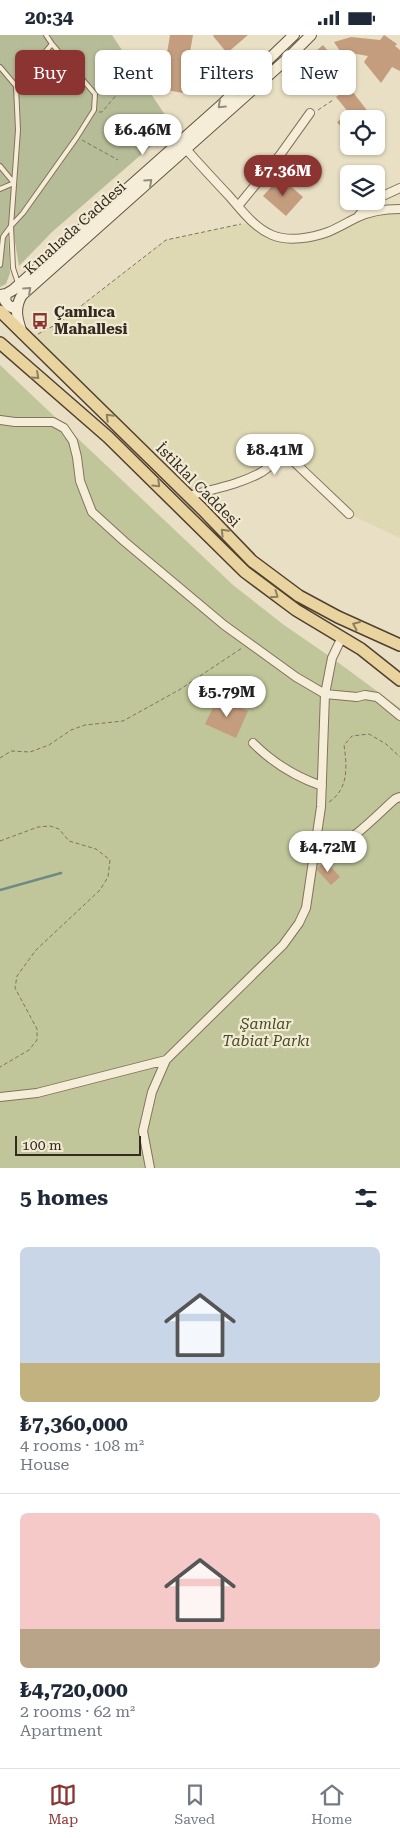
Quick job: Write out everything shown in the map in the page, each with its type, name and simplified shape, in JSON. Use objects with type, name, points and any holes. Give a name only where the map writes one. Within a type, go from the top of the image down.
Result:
[{"type":"main road","name":"Kınalıada Caddesi","points":[[3,295],[18,285],[219,107],[294,35]]},
{"type":"main road","name":"Kınalıada Caddesi","points":[[17,306],[22,295],[311,35]]},
{"type":"main road","points":[[3,295],[9,306],[14,308],[17,306],[17,319],[22,334]]},
{"type":"main road","name":"İstiklal Caddesi","points":[[0,311],[189,496],[252,561],[299,596],[338,617],[398,643]]},
{"type":"main road","name":"İstiklal Caddesi","points":[[0,343],[108,437],[245,572],[296,610],[342,637],[400,679]]},
{"type":"street","points":[[238,206],[280,155],[310,113]]},
{"type":"street","points":[[186,149],[252,222],[272,235],[284,238],[301,238],[324,233],[340,228],[363,210]]},
{"type":"street","points":[[385,195],[400,188]]},
{"type":"street","points":[[355,218],[384,209],[400,209]]},
{"type":"street","points":[[0,420],[15,423],[53,421],[64,428],[73,441],[80,481],[92,512],[209,613],[296,677],[325,693],[377,697],[400,716]]},
{"type":"street","points":[[189,496],[244,480],[260,473],[282,457],[289,457],[349,514]]},
{"type":"street","points":[[150,1168],[143,1131],[152,1092],[166,1060],[283,945],[299,923],[306,908],[321,807],[325,693],[332,658],[342,637]]},
{"type":"street","points":[[253,743],[269,759],[307,781],[322,787]]},
{"type":"street","points":[[315,848],[333,848],[351,839],[385,807],[400,797]]},
{"type":"street","points":[[0,1097],[37,1093],[166,1060]]},
{"type":"lane","points":[[0,265],[3,237],[23,213],[94,110],[95,94],[46,35]]},
{"type":"lane","points":[[47,50],[52,44]]},
{"type":"lane","points":[[0,67],[15,86]]},
{"type":"lane","points":[[16,95],[18,130],[11,226],[13,268],[18,285]]},
{"type":"lane","points":[[0,166],[14,183]]},
{"type":"lane","points":[[0,189],[14,183]]},
{"type":"path","points":[[94,110],[102,112],[116,95]]},
{"type":"path","points":[[310,113],[322,109],[333,100]]},
{"type":"path","points":[[77,137],[118,160]]},
{"type":"path","points":[[22,334],[37,334],[59,323],[166,240],[252,222]]},
{"type":"path","points":[[0,758],[11,751],[30,752],[49,745],[71,730],[85,725],[123,721],[179,690],[249,643]]},
{"type":"path","points":[[321,807],[336,797],[342,790],[346,759],[344,745],[352,736],[369,734],[386,744],[400,757]]},
{"type":"path","points":[[0,841],[38,827],[50,825],[60,829],[69,841],[96,849],[110,860],[108,877],[100,889],[36,950],[17,976],[15,988],[37,1029],[37,1040],[29,1050],[0,1067]]},
{"type":"shaded area","points":[[400,209],[400,538],[349,514],[289,457],[260,473],[189,496],[22,334],[37,334],[59,323],[166,240],[252,222],[272,235],[301,238],[351,221]]},
{"type":"green space","points":[[0,35],[112,35],[122,50],[95,50],[95,95],[152,95],[173,127],[52,232],[19,266],[13,230],[8,236],[10,273],[6,284],[0,287]]},
{"type":"green space","name":"Şamlar Tabiat Parkı","points":[[0,365],[233,585],[284,625],[400,708],[400,1168],[0,1168]]},
{"type":"building","points":[[170,35],[193,35],[190,50],[181,50],[181,93],[171,91],[171,50],[168,50]]},
{"type":"building","points":[[248,35],[230,50],[225,50],[213,36]]},
{"type":"building","points":[[384,35],[397,44],[395,46],[400,50],[400,71],[392,67],[381,83],[364,62],[368,56],[356,54],[356,50],[339,50],[334,42],[351,37],[380,40]]},
{"type":"building","points":[[323,45],[327,50],[317,50]]},
{"type":"building","points":[[339,95],[355,95],[367,110],[347,110],[336,97]]},
{"type":"building","points":[[280,177],[303,197],[286,216],[263,196]]},
{"type":"building","points":[[218,697],[248,711],[236,738],[205,724]]},
{"type":"building","points":[[326,861],[340,877],[331,885],[316,869]]},
{"type":"waterway","points":[[0,890],[61,873]]},
{"type":"place","name":"Çamlıca Mahallesi","points":[[40,321]]}]
